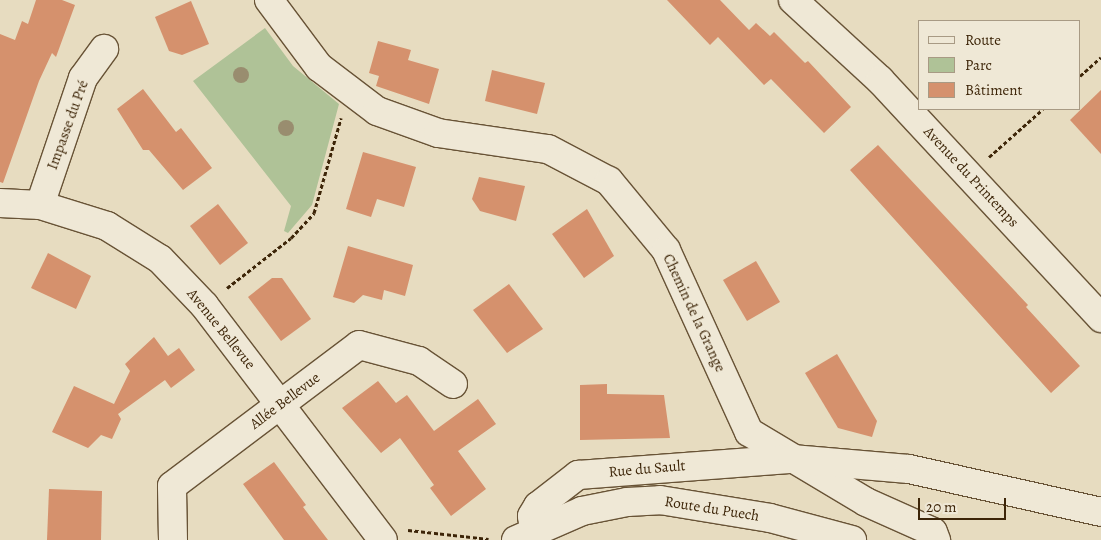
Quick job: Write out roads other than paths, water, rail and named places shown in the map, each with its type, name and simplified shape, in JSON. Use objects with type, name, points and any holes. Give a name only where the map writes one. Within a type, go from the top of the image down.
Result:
[{"type":"street","name":"Chemin de la Grange","points":[[269,0],[319,67],[377,111],[438,133],[548,148],[609,181],[666,250],[749,432],[866,502],[933,532],[936,540]]},
{"type":"street","name":"Avenue du Printemps","points":[[793,0],[880,80],[1101,318]]},
{"type":"street","name":"Impasse du Pré","points":[[40,205],[83,78],[104,50]]},
{"type":"street","name":"Avenue Bellevue","points":[[0,203],[40,205],[107,226],[160,259],[204,305],[383,540]]},
{"type":"street","name":"Allée Bellevue","points":[[173,540],[172,486],[359,345],[419,361],[453,384]]},
{"type":"street","name":"Rue du Sault","points":[[525,535],[538,506],[578,475],[792,459],[909,469],[1101,512]]},
{"type":"street","name":"Route du Puech","points":[[525,535],[582,511],[627,502],[660,500],[770,518],[852,540]]}]
